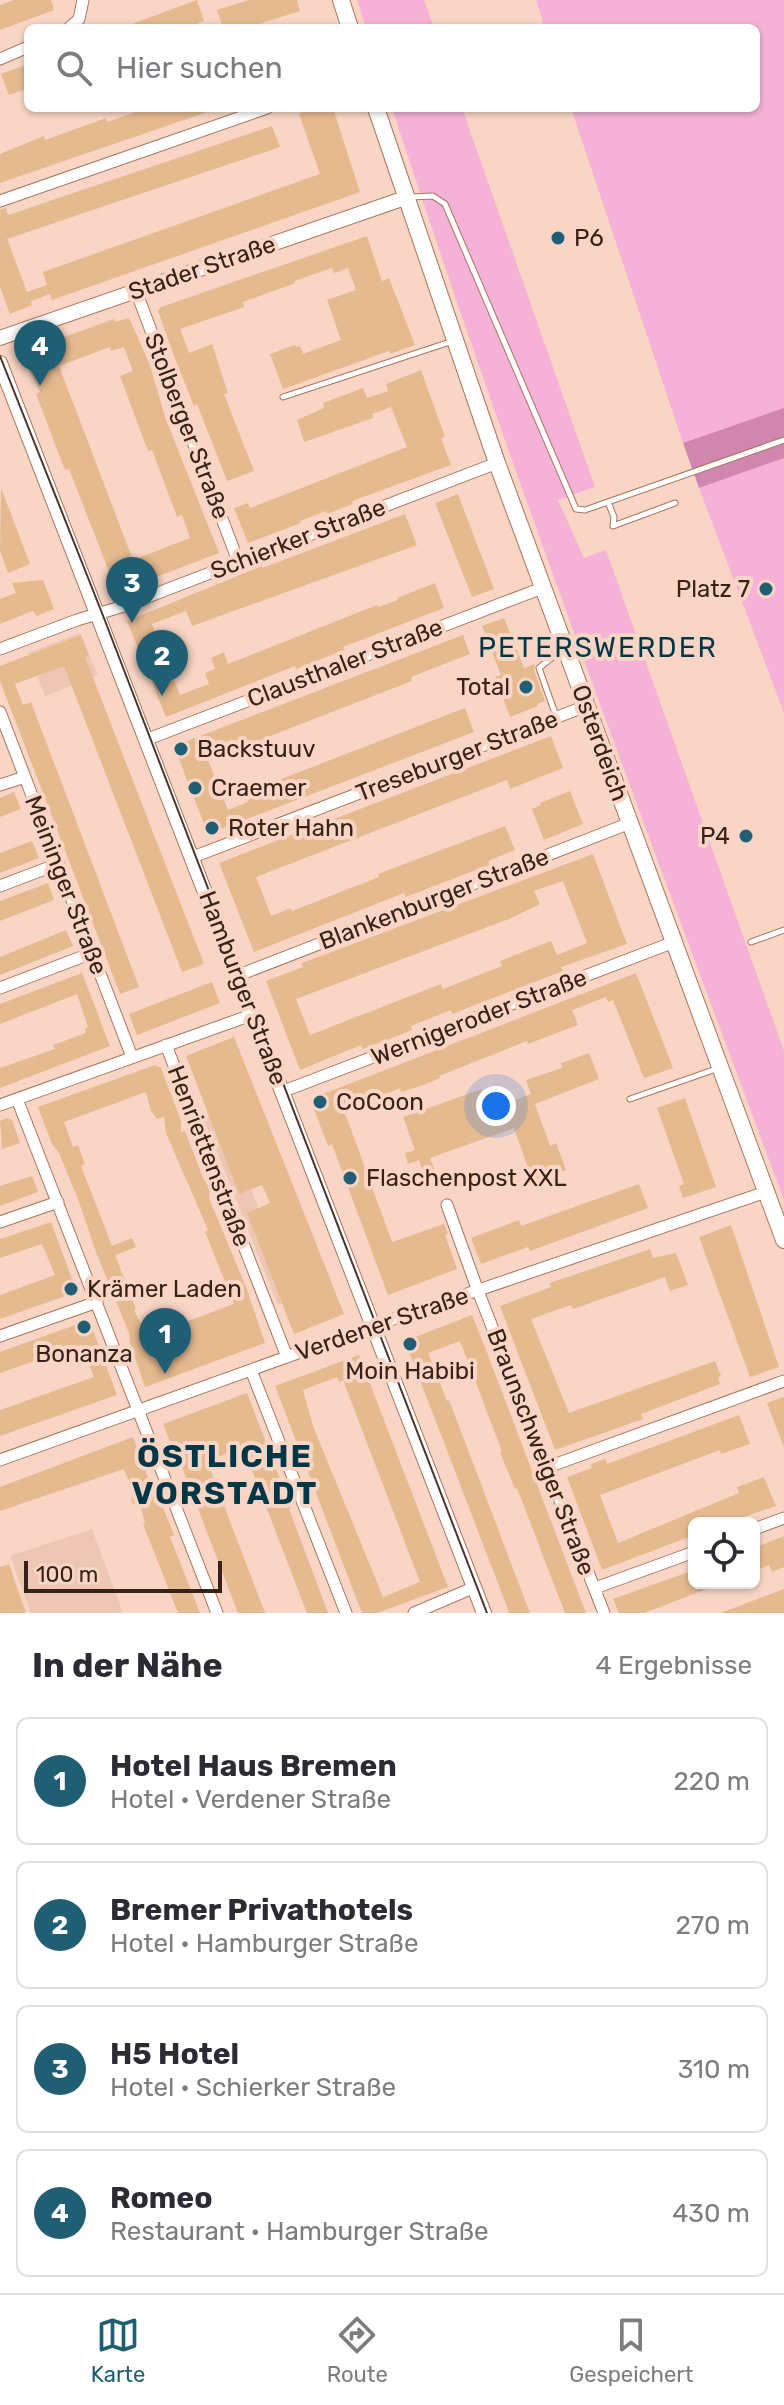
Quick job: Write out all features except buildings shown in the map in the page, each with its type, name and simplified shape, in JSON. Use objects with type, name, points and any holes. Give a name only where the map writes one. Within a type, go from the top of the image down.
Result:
[{"type":"main road","points":[[341,0],[349,24]]},
{"type":"main road","name":"Osterdeich","points":[[377,112],[542,588],[784,1240]]},
{"type":"street","points":[[73,24],[79,19],[83,0]]},
{"type":"street","points":[[0,59],[24,49]]},
{"type":"street","points":[[0,201],[256,112]]},
{"type":"street","name":"Stader Straße","points":[[0,338],[405,198]]},
{"type":"street","name":"Stolberger Straße","points":[[136,291],[238,561]]},
{"type":"street","name":"Hamburger Straße","points":[[0,363],[484,1613]]},
{"type":"street","name":"Schierker Straße","points":[[0,649],[497,463]]},
{"type":"street","name":"Clausthaler Straße","points":[[148,739],[542,588]]},
{"type":"street","name":"Treseburger Straße","points":[[193,857],[586,706]]},
{"type":"street","name":"Meininger Straße","points":[[0,712],[132,1057]]},
{"type":"street","points":[[0,785],[25,777]]},
{"type":"street","name":"Blankenburger Straße","points":[[239,975],[630,823]]},
{"type":"street","points":[[0,886],[58,864]]},
{"type":"street","name":"Wernigeroder Straße","points":[[284,1091],[674,942]]},
{"type":"street","points":[[0,988],[92,953]]},
{"type":"street","points":[[0,1105],[254,1014]]},
{"type":"street","name":"Henriettenstraße","points":[[166,1045],[287,1357]]},
{"type":"street","points":[[17,1099],[217,1613]]},
{"type":"street","name":"Verdener Straße","points":[[0,1460],[373,1326],[766,1192]]},
{"type":"street","points":[[0,1222],[58,1202]]},
{"type":"street","name":"Braunschweiger Straße","points":[[447,1205],[604,1613]]},
{"type":"street","points":[[0,1336],[97,1302]]},
{"type":"street","points":[[251,1370],[346,1613]]},
{"type":"street","points":[[548,1467],[784,1381]]},
{"type":"street","points":[[760,1527],[784,1518]]},
{"type":"street","points":[[595,1588],[688,1554]]},
{"type":"street","points":[[414,1613],[475,1587]]},
{"type":"lane","points":[[405,198],[433,196],[445,204],[576,509],[585,510],[784,440]]},
{"type":"lane","points":[[283,397],[454,341]]},
{"type":"lane","points":[[608,502],[614,517],[613,526],[675,503]]},
{"type":"lane","points":[[557,717],[539,668],[565,648]]},
{"type":"lane","points":[[751,942],[784,930]]},
{"type":"lane","points":[[630,1099],[720,1067]]},
{"type":"shaded area","points":[[357,0],[424,0],[433,24],[365,24]]},
{"type":"shaded area","points":[[536,0],[784,0],[784,423],[703,451],[683,443],[572,112],[760,112],[760,24],[544,24]]},
{"type":"shaded area","points":[[393,112],[463,112],[595,487],[558,500],[584,558],[606,550],[784,1051],[784,1200],[533,520]]},
{"type":"shaded area","points":[[784,408],[784,458],[699,488],[683,443]]},
{"type":"shaded area","name":"Platz 7","points":[[784,458],[784,713],[699,488]]},
{"type":"shaded area","points":[[80,633],[98,675],[45,696],[28,653]]},
{"type":"shaded area","points":[[221,1107],[284,1278],[296,1298],[278,1305],[202,1114]]},
{"type":"shaded area","points":[[92,1529],[123,1613],[31,1613],[10,1556]]},
{"type":"tram line","points":[[0,356],[487,1613]]},
{"type":"place","name":"P6","points":[[558,238]]},
{"type":"place","name":"Romeo","points":[[40,386]]},
{"type":"place","name":"Platz 7","points":[[766,589]]},
{"type":"place","name":"H5 Hotel","points":[[132,623]]},
{"type":"place","name":"Total","points":[[526,687]]},
{"type":"place","name":"Bremer Privathotels","points":[[162,696]]},
{"type":"place","name":"Backstuuv","points":[[181,749]]},
{"type":"place","name":"Craemer","points":[[195,788]]},
{"type":"place","name":"Roter Hahn","points":[[212,828]]},
{"type":"place","name":"P4","points":[[746,836]]},
{"type":"place","name":"CoCoon","points":[[320,1102]]},
{"type":"place","name":"Flaschenpost XXL","points":[[350,1178]]},
{"type":"place","name":"Krämer Laden","points":[[71,1289]]},
{"type":"place","name":"Bonanza","points":[[84,1327]]},
{"type":"place","name":"Moin Habibi","points":[[410,1344]]},
{"type":"place","name":"Hotel Haus Bremen","points":[[165,1374]]},
{"type":"district","name":"PETERSWERDER","points":[[598,647]]},
{"type":"district","name":"ÖSTLICHE VORSTADT","points":[[225,1474]]}]
